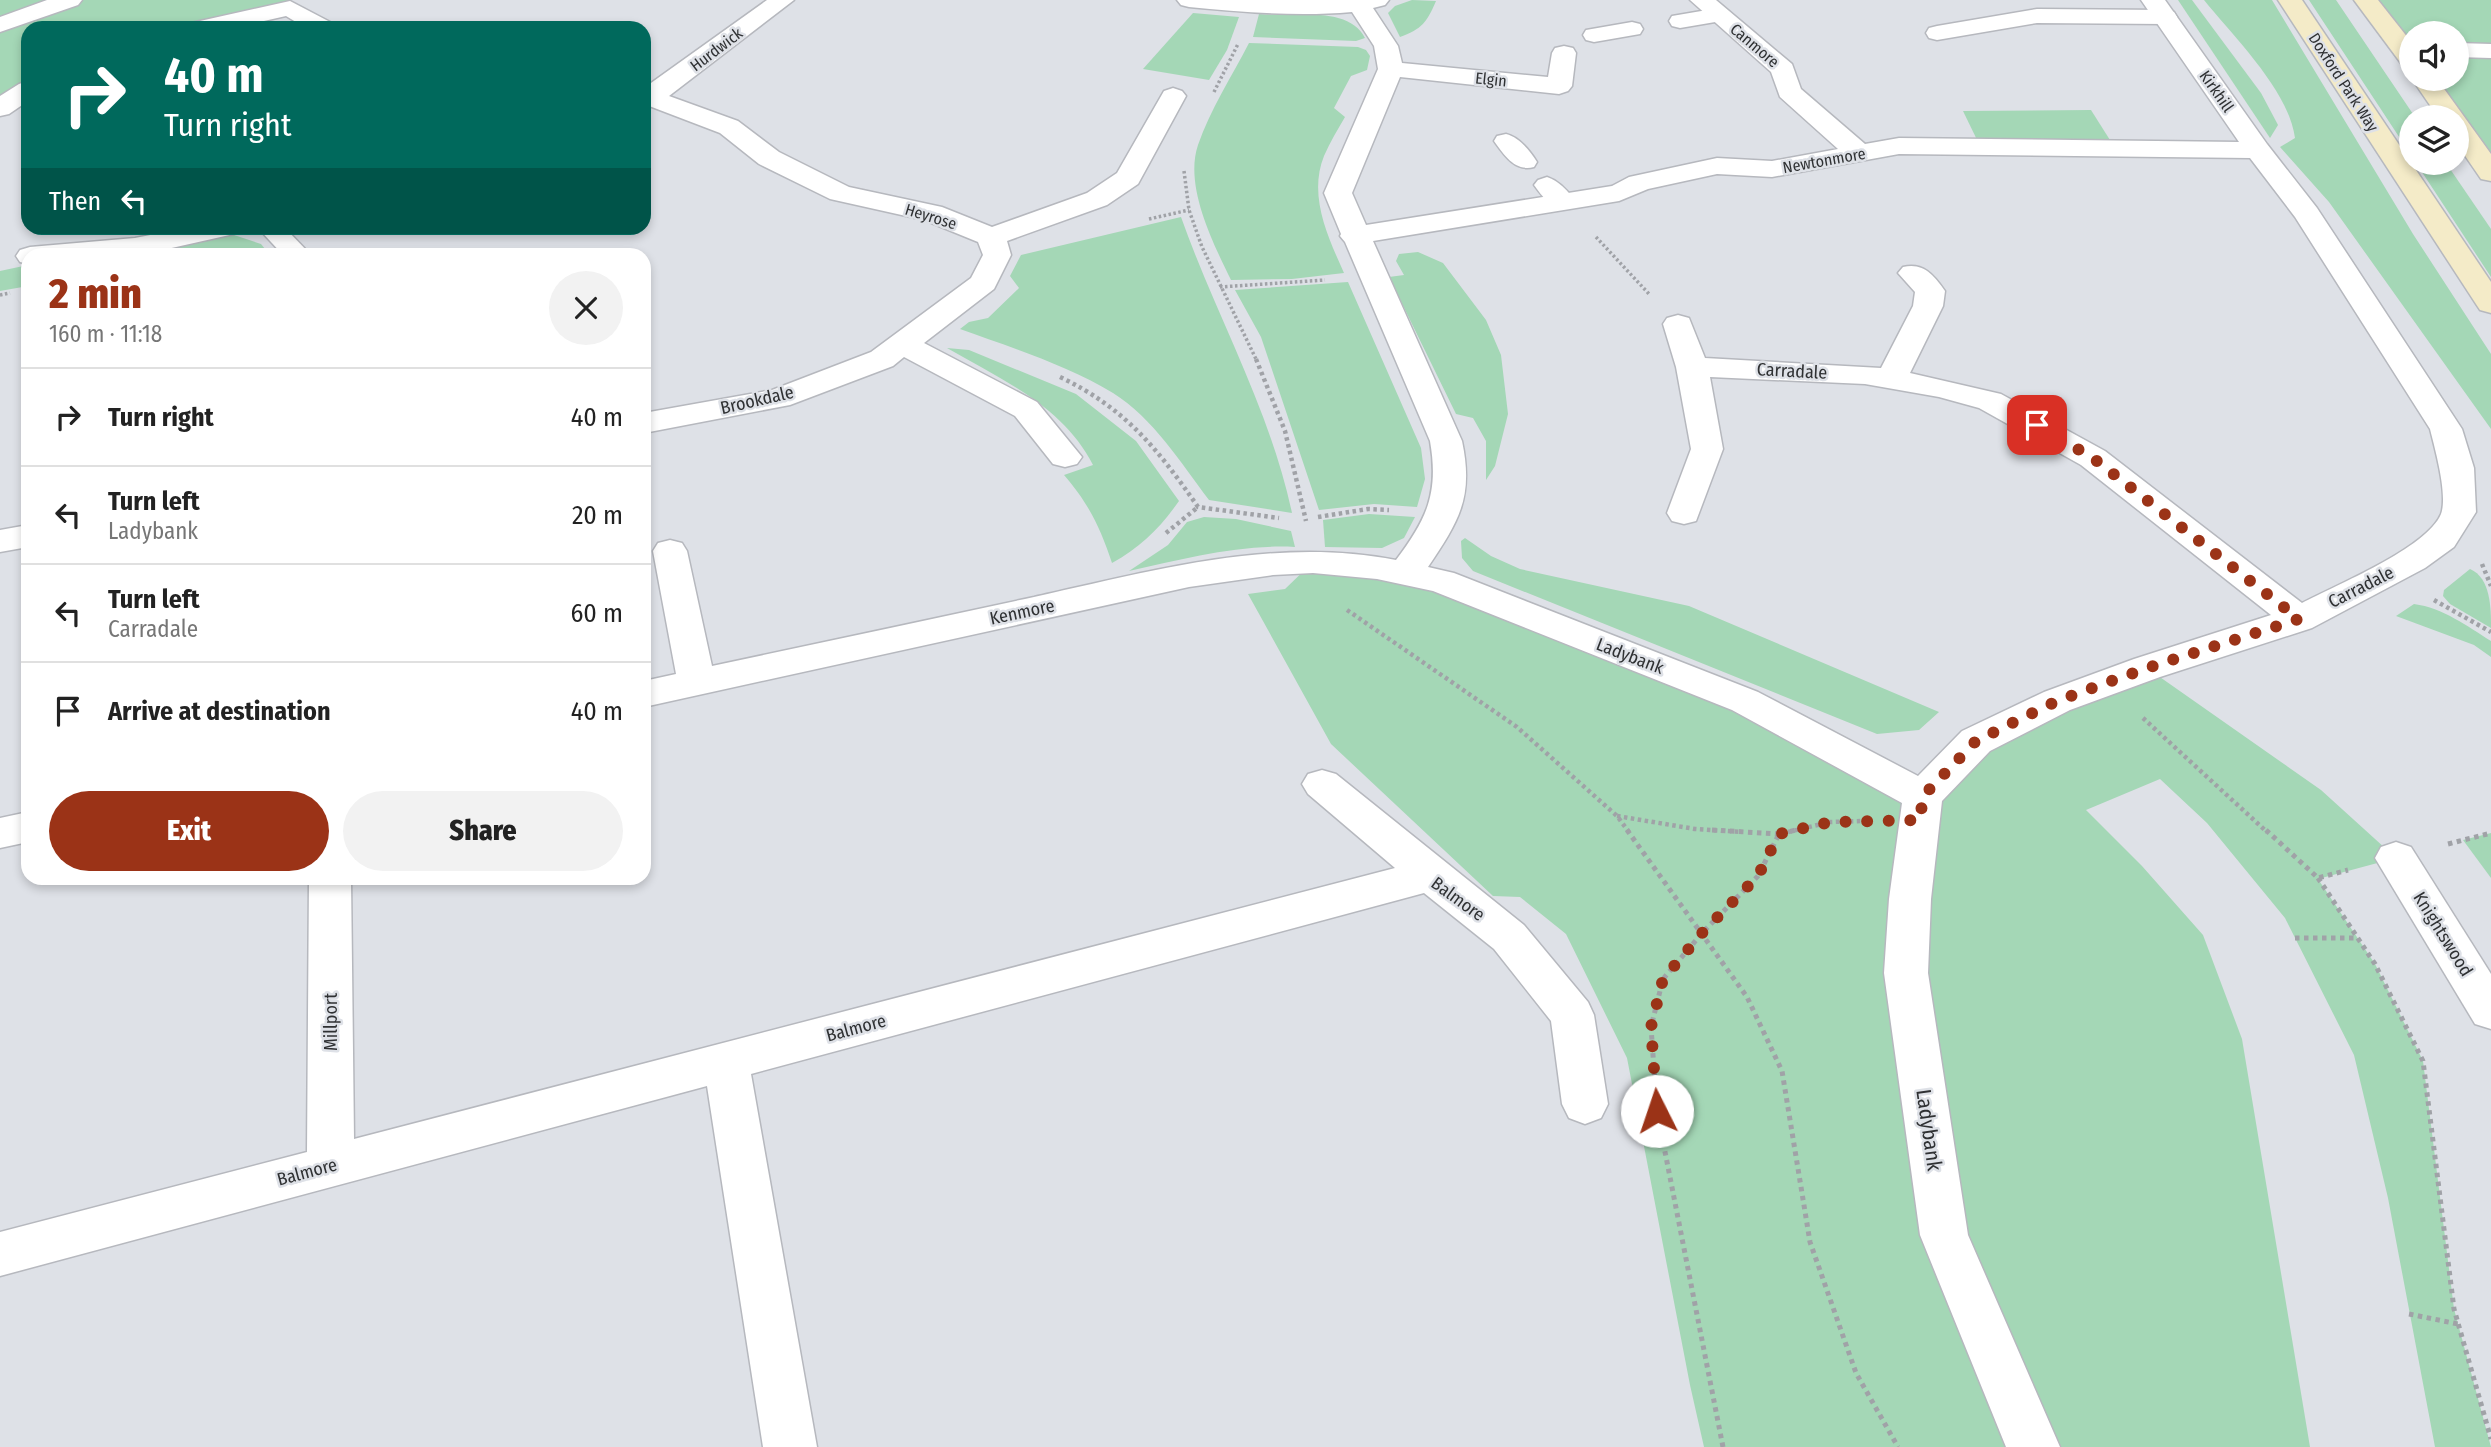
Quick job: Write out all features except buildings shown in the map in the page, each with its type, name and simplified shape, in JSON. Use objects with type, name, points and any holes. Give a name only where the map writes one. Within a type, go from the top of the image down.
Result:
[{"type":"main road","name":"Doxford Park Way","points":[[2290,0],[2491,304]]},
{"type":"main road","points":[[2366,0],[2399,41]]},
{"type":"main road","points":[[2469,142],[2491,173]]},
{"type":"street","points":[[0,25],[70,0]]},
{"type":"street","name":"Hurdwick","points":[[651,95],[782,0]]},
{"type":"street","points":[[1189,0],[1252,6],[1368,3],[1386,46],[1391,69],[1338,193],[1354,236],[1446,442],[1452,478],[1442,514],[1426,546],[1404,574]]},
{"type":"street","name":"Canmore","points":[[1710,7],[1783,69],[1789,92],[1859,153]]},
{"type":"street","points":[[232,21],[290,8],[311,21]]},
{"type":"street","name":"Kirkhill","points":[[2159,9],[2280,181]]},
{"type":"street","points":[[2469,50],[2491,51]]},
{"type":"street","name":"Elgin","points":[[1391,69],[1559,86],[1564,53]]},
{"type":"street","points":[[0,108],[21,94]]},
{"type":"street","points":[[991,237],[1097,199],[1128,178],[1173,96]]},
{"type":"street","name":"Heyrose","points":[[651,98],[729,127],[769,158],[840,193],[932,213],[991,237]]},
{"type":"street","name":"Newtonmore","points":[[1354,236],[1555,193],[1619,193],[1639,183],[1717,166],[1772,169],[1899,146],[2258,150]]},
{"type":"street","name":"Carradale","points":[[1692,367],[1865,375],[1942,388],[1990,401],[2093,458],[2299,619],[2413,561],[2442,539],[2459,512],[2457,468],[2446,429],[2307,215],[2280,181]]},
{"type":"street","points":[[123,248],[192,235]]},
{"type":"street","name":"Brookdale","points":[[651,421],[779,398],[882,359],[984,283],[996,255],[991,237]]},
{"type":"street","points":[[0,261],[21,257]]},
{"type":"street","points":[[1891,379],[1928,306],[1930,291],[1913,273]]},
{"type":"street","points":[[1678,324],[1692,367],[1707,449],[1684,513]]},
{"type":"street","points":[[903,344],[1026,409],[1065,457]]},
{"type":"street","points":[[0,541],[21,537]]},
{"type":"street","points":[[670,551],[697,683]]},
{"type":"street","name":"Kenmore","points":[[651,693],[1189,575],[1273,564],[1313,562],[1377,568],[1404,574]]},
{"type":"street","name":"Ladybank","points":[[1404,574],[1441,582],[1745,701],[1922,808],[1910,899],[1906,973],[1944,1235],[2033,1447]]},
{"type":"street","points":[[1922,808],[1976,741],[2057,701],[2299,619]]},
{"type":"street","points":[[1322,784],[1431,875]]},
{"type":"street","points":[[0,833],[21,828]]},
{"type":"street","name":"Knightswood","points":[[2396,858],[2491,1011]]},
{"type":"street","name":"Balmore","points":[[0,1254],[1431,875],[1509,937],[1572,1015],[1585,1104]]},
{"type":"street","name":"Millport","points":[[330,885],[331,1165]]},
{"type":"street","points":[[726,1063],[790,1447]]},
{"type":"lane","points":[[1994,0],[2021,19]]},
{"type":"lane","points":[[1680,21],[1710,7]]},
{"type":"lane","points":[[1937,33],[2037,16],[2159,9]]},
{"type":"lane","points":[[1594,35],[1632,29]]},
{"type":"lane","points":[[1506,141],[1525,162]]},
{"type":"lane","points":[[278,235],[291,248]]},
{"type":"path","points":[[1212,95],[1241,39],[1252,6]]},
{"type":"path","points":[[1184,170],[1189,209],[1220,287],[1251,346],[1284,431],[1306,522]]},
{"type":"path","points":[[1555,193],[1678,324]]},
{"type":"path","points":[[1220,287],[1371,275]]},
{"type":"path","points":[[1057,375],[1083,386],[1121,411],[1155,445],[1198,507],[1279,518]]},
{"type":"path","points":[[1293,520],[1306,522],[1324,515],[1368,509],[1442,514]]},
{"type":"path","points":[[2382,577],[2440,603],[2491,632]]},
{"type":"path","points":[[1343,608],[1517,727],[1617,816],[1703,932],[1747,997],[1782,1071],[1810,1242],[1856,1373],[1898,1447]]},
{"type":"path","points":[[2105,683],[2318,878],[2375,964],[2423,1061],[2458,1324],[2491,1439]]},
{"type":"path","points":[[1617,816],[1695,829],[1779,834],[1830,822],[1922,808]]},
{"type":"path","points":[[2318,878],[2491,833]]},
{"type":"path","points":[[1723,1447],[1657,1111],[1651,1027],[1663,979],[1703,932],[1758,876],[1779,834]]},
{"type":"path","points":[[2295,938],[2358,938]]},
{"type":"path","points":[[2409,1314],[2458,1324]]},
{"type":"green space","points":[[0,0],[289,0],[290,8],[232,21],[21,21],[21,94],[0,108]]},
{"type":"green space","points":[[1412,0],[1436,1],[1423,24],[1400,37],[1388,13],[1395,6]]},
{"type":"green space","points":[[2178,0],[2192,0],[2261,93],[2278,125],[2270,138]]},
{"type":"green space","points":[[2204,0],[2272,0],[2413,234],[2491,354],[2491,429],[2329,202],[2280,147],[2295,138],[2291,120],[2282,102],[2258,65]]},
{"type":"green space","points":[[2309,0],[2336,0],[2407,105],[2399,105],[2399,137]]},
{"type":"green space","points":[[2366,0],[2491,0],[2491,173],[2469,137],[2469,105],[2442,105],[2433,91],[2469,91],[2469,21],[2399,21],[2399,45]]},
{"type":"green space","points":[[1193,13],[1239,17],[1227,50],[1209,80],[1143,69]]},
{"type":"green space","points":[[1259,14],[1333,17],[1357,28],[1365,38],[1356,41],[1253,37]]},
{"type":"green space","points":[[1249,43],[1358,47],[1366,50],[1370,56],[1367,70],[1351,76],[1334,108],[1345,117],[1324,156],[1318,186],[1326,231],[1344,273],[1292,279],[1231,280],[1209,232],[1195,178],[1198,145],[1215,106]]},
{"type":"green space","points":[[2091,110],[2115,148],[1980,146],[1963,111]]},
{"type":"green space","points":[[2424,175],[2454,175],[2491,229],[2491,277]]},
{"type":"green space","points":[[1181,217],[1270,437],[1292,513],[1209,500],[1154,428],[1113,393],[1058,365],[960,329],[969,322],[988,318],[1019,288],[1010,276],[1021,255]]},
{"type":"green space","points":[[234,235],[261,244],[264,248],[152,248]]},
{"type":"green space","points":[[1418,252],[1443,263],[1486,320],[1501,355],[1508,414],[1495,466],[1486,480],[1486,441],[1473,418],[1456,414],[1389,277],[1404,275],[1396,261],[1399,254]]},
{"type":"green space","points":[[21,266],[21,287],[0,291],[0,271]]},
{"type":"green space","points":[[1348,282],[1421,448],[1425,479],[1417,507],[1374,504],[1319,510],[1261,337],[1235,290]]},
{"type":"green space","points":[[947,348],[969,350],[1076,394],[1136,441],[1179,501],[1149,536],[1112,563],[1093,516],[1064,475],[1093,465],[1080,444],[1048,410],[1029,396]]},
{"type":"green space","points":[[1369,514],[1415,517],[1404,538],[1382,548],[1325,547],[1323,520]]},
{"type":"green space","points":[[1204,517],[1236,519],[1291,531],[1295,547],[1232,550],[1129,571],[1168,545],[1187,522]]},
{"type":"green space","points":[[1465,538],[1491,556],[1520,569],[1689,606],[1939,712],[1919,730],[1877,734],[1473,571],[1462,558],[1461,541]]},
{"type":"green space","points":[[1313,562],[1377,568],[1745,701],[1923,796],[1976,741],[2147,668],[2321,790],[2396,858],[2318,879],[2375,964],[2423,1061],[2454,1309],[2491,1447],[2435,1447],[2388,1198],[2354,1055],[2285,918],[2207,823],[2160,779],[2086,810],[2142,866],[2203,935],[2242,1039],[2310,1447],[1704,1447],[1627,1058],[1566,934],[1520,897],[1493,896],[1331,744],[1248,594],[1285,589]]},
{"type":"green space","points":[[2470,569],[2477,573],[2486,587],[2491,628],[2450,604],[2443,596],[2444,590]]},
{"type":"green space","points":[[2414,604],[2445,614],[2491,641],[2491,657],[2474,645],[2396,616]]},
{"type":"green space","points":[[2491,833],[2491,878],[2463,840]]},
{"type":"route","points":[[1657,1111],[1651,1027],[1663,979],[1703,932],[1758,876],[1779,834],[1830,822],[1920,820],[1923,796],[1976,741],[2057,701],[2147,668],[2299,619],[2093,458],[2037,425]]}]
